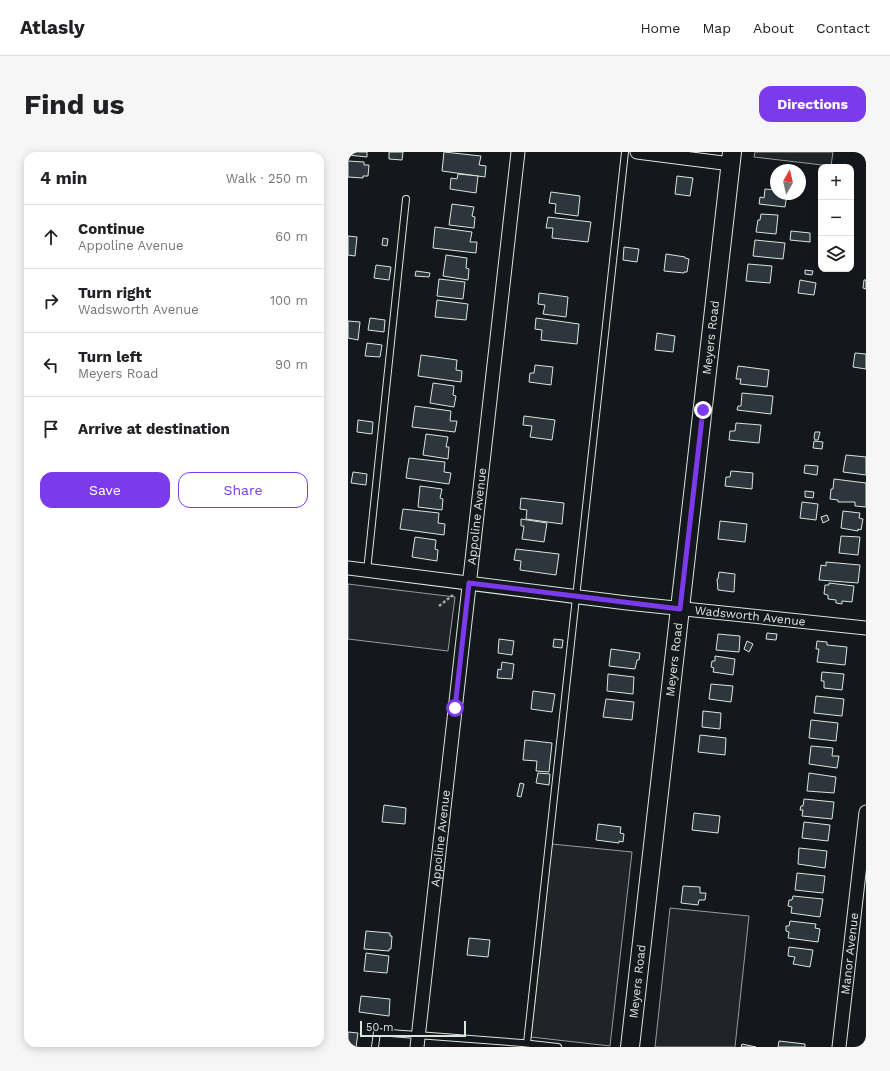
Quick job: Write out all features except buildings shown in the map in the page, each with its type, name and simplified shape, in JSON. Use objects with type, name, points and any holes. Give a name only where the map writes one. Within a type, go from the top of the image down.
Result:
[{"type":"street","name":"Appoline Avenue","points":[[418,1041],[518,152]]},
{"type":"street","points":[[637,152],[731,158]]},
{"type":"street","name":"Meyers Road","points":[[630,1047],[731,158]]},
{"type":"street","name":"Wadsworth Avenue","points":[[348,568],[576,597],[866,628]]},
{"type":"street","name":"Manor Avenue","points":[[840,1047],[866,812]]},
{"type":"lane","points":[[527,1043],[625,152]]},
{"type":"lane","points":[[368,571],[406,199]]},
{"type":"lane","points":[[375,1047],[376,1032],[418,1041],[527,1043],[558,1047]]},
{"type":"path","points":[[439,606],[453,595]]},
{"type":"shaded area","points":[[755,152],[833,152],[831,164],[818,164],[754,157]]},
{"type":"shaded area","points":[[348,584],[455,597],[448,651],[348,639]]},
{"type":"shaded area","points":[[552,844],[632,852],[610,1046],[531,1037]]},
{"type":"shaded area","points":[[670,908],[749,916],[735,1047],[655,1047]]},
{"type":"route","points":[[455,708],[469,583],[680,609],[703,410]]}]
